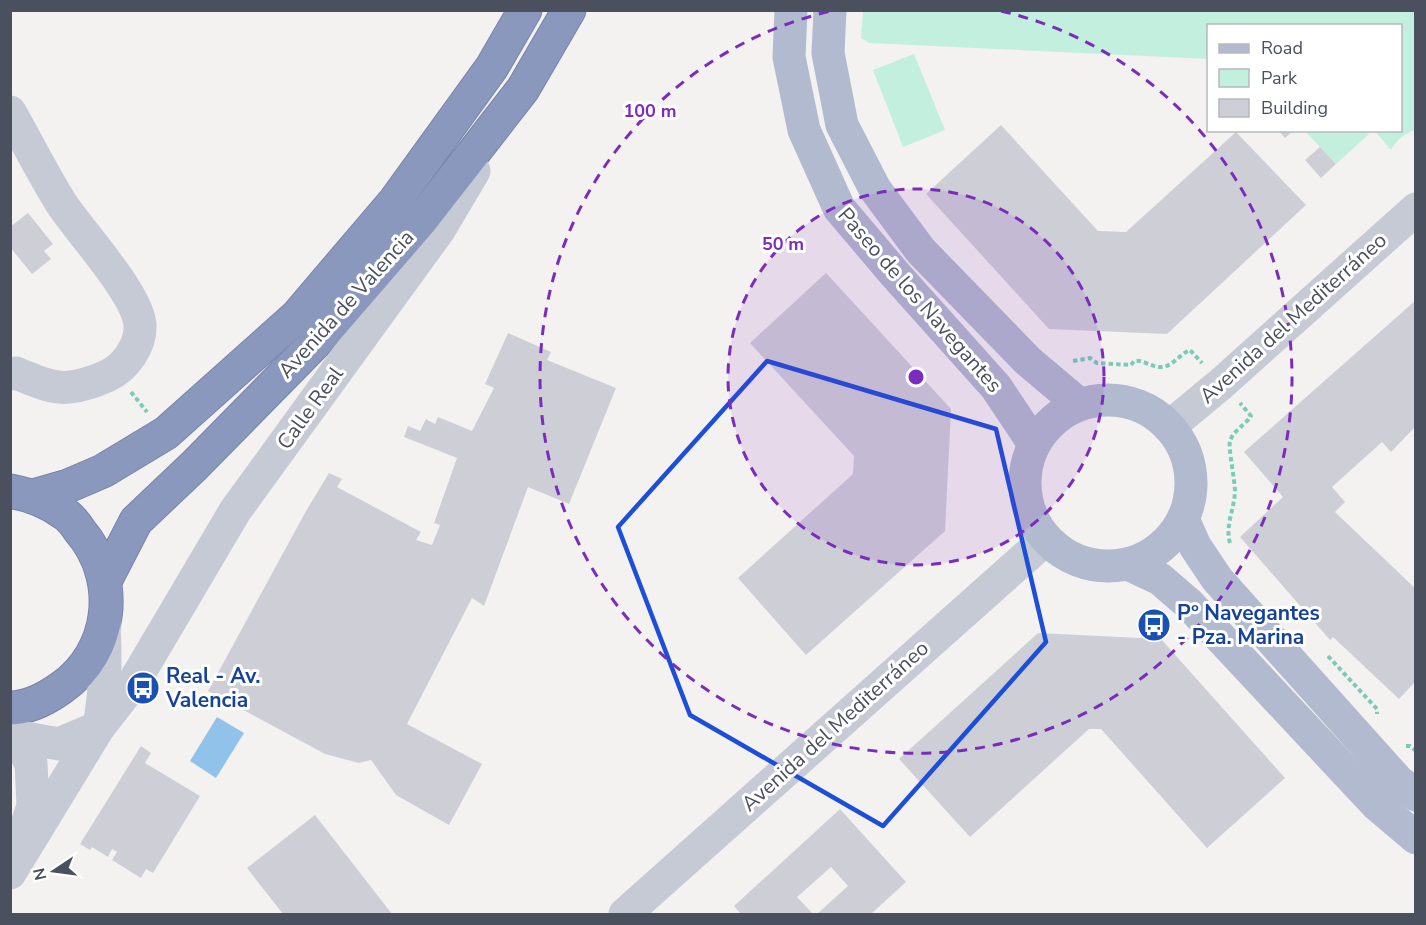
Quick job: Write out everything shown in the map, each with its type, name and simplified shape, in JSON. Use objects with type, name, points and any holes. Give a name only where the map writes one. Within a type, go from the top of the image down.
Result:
[{"type":"highway","name":"Avenida de Valencia","points":[[22,493],[68,486],[103,471],[166,434],[297,316],[395,201],[492,67],[525,10]]},
{"type":"highway","name":"Avenida de Valencia","points":[[105,581],[136,522],[315,343],[422,219],[523,89],[569,10]]},
{"type":"highway","points":[[12,725],[73,680],[93,654],[104,624],[107,603],[105,581],[92,544],[67,515],[22,493]]},
{"type":"main road","name":"Paseo de los Navegantes","points":[[790,10],[789,57],[804,130],[839,208],[996,387],[1034,444]]},
{"type":"main road","name":"Paseo de los Navegantes","points":[[830,10],[828,53],[842,124],[875,189],[921,251],[1028,361],[1079,404]]},
{"type":"main road","points":[[1103,399],[1127,402],[1150,411],[1169,427],[1183,448],[1190,471],[1190,495],[1183,519],[1169,539],[1151,554],[1128,564],[1106,566],[1084,563],[1064,554],[1046,539],[1032,518],[1025,493],[1026,468],[1034,444],[1046,427],[1061,414],[1079,404],[1103,399]]},
{"type":"main road","points":[[1183,519],[1195,546],[1218,579],[1398,781],[1416,795]]},
{"type":"main road","points":[[1128,564],[1160,579],[1190,604],[1377,805],[1416,838]]},
{"type":"street","name":"Calle Real","points":[[11,873],[99,727],[134,681],[236,511],[438,230],[523,89]]},
{"type":"street","points":[[10,112],[62,204],[131,300],[140,325],[137,342],[129,358],[114,372],[92,382],[72,388],[50,387],[16,373],[10,374]]},
{"type":"street","name":"Avenida del Mediterráneo","points":[[1169,427],[1222,383],[1416,209]]},
{"type":"street","name":"Avenida del Mediterráneo","points":[[625,915],[1046,539]]},
{"type":"street","name":"Calle Real","points":[[99,727],[105,694],[104,624]]},
{"type":"street","name":"Calle Real","points":[[12,725],[59,744],[99,727]]},
{"type":"street","name":"Calle Real","points":[[11,873],[33,806],[31,763],[12,725]]},
{"type":"path","points":[[1071,361],[1090,358],[1097,363],[1131,365],[1138,360],[1160,367],[1169,365],[1191,350],[1251,416],[1244,426],[1234,433],[1230,442],[1235,492],[1228,533],[1234,552]]},
{"type":"path","points":[[1323,650],[1377,709],[1377,719]]},
{"type":"path","points":[[1404,746],[1410,746],[1416,751]]},
{"type":"highlighted area","points":[[767,361],[996,429],[1046,642],[883,826],[690,715],[618,527]]},
{"type":"green space","points":[[863,11],[1415,11],[1415,130],[1401,137],[1391,150],[1376,132],[1402,132],[1402,24],[1207,24],[1207,59],[869,43],[861,38]]},
{"type":"green space","points":[[914,54],[945,130],[903,147],[873,70]]},
{"type":"green space","points":[[1306,132],[1366,132],[1369,134],[1336,164]]},
{"type":"water","points":[[217,717],[244,733],[216,778],[190,761]]},
{"type":"building","points":[[1001,125],[1098,231],[1126,232],[1236,132],[1306,205],[1167,334],[1049,329],[926,194]]},
{"type":"building","points":[[1280,132],[1292,132],[1285,138]]},
{"type":"building","points":[[1320,147],[1336,164],[1321,178],[1305,160]]},
{"type":"building","points":[[28,213],[53,244],[44,251],[51,259],[32,274],[10,247],[10,227]]},
{"type":"building","points":[[826,273],[951,409],[945,531],[806,655],[738,578],[853,474],[854,456],[750,343]]},
{"type":"building","points":[[1416,300],[1416,426],[1391,452],[1382,442],[1332,487],[1345,502],[1335,512],[1416,589],[1416,681],[1399,699],[1333,637],[1330,640],[1240,537],[1283,497],[1244,452]]},
{"type":"building","points":[[508,333],[551,352],[547,360],[616,388],[569,504],[528,487],[484,606],[472,598],[407,724],[482,764],[449,825],[396,795],[371,760],[359,763],[325,754],[208,691],[329,473],[342,479],[337,487],[421,532],[416,540],[432,545],[440,525],[434,523],[457,458],[404,437],[408,426],[420,431],[426,419],[435,424],[438,417],[472,431],[494,388],[485,384]]},
{"type":"building","points":[[1038,633],[1161,639],[1285,778],[1207,848],[1101,729],[1089,729],[970,837],[899,759]]},
{"type":"building","points":[[141,746],[151,753],[145,763],[200,796],[153,873],[146,869],[141,878],[112,860],[117,852],[112,849],[108,857],[92,847],[90,850],[80,844]]},
{"type":"building","points":[[840,809],[906,882],[871,914],[817,914],[848,886],[831,867],[797,897],[813,914],[741,914],[734,906]]},
{"type":"building","points":[[315,815],[392,914],[283,914],[247,868]]},
{"type":"place","name":"Pº Navegantes - Pza. Marina","points":[[1154,625]]},
{"type":"place","name":"Real - Av. Valencia","points":[[143,688]]}]
